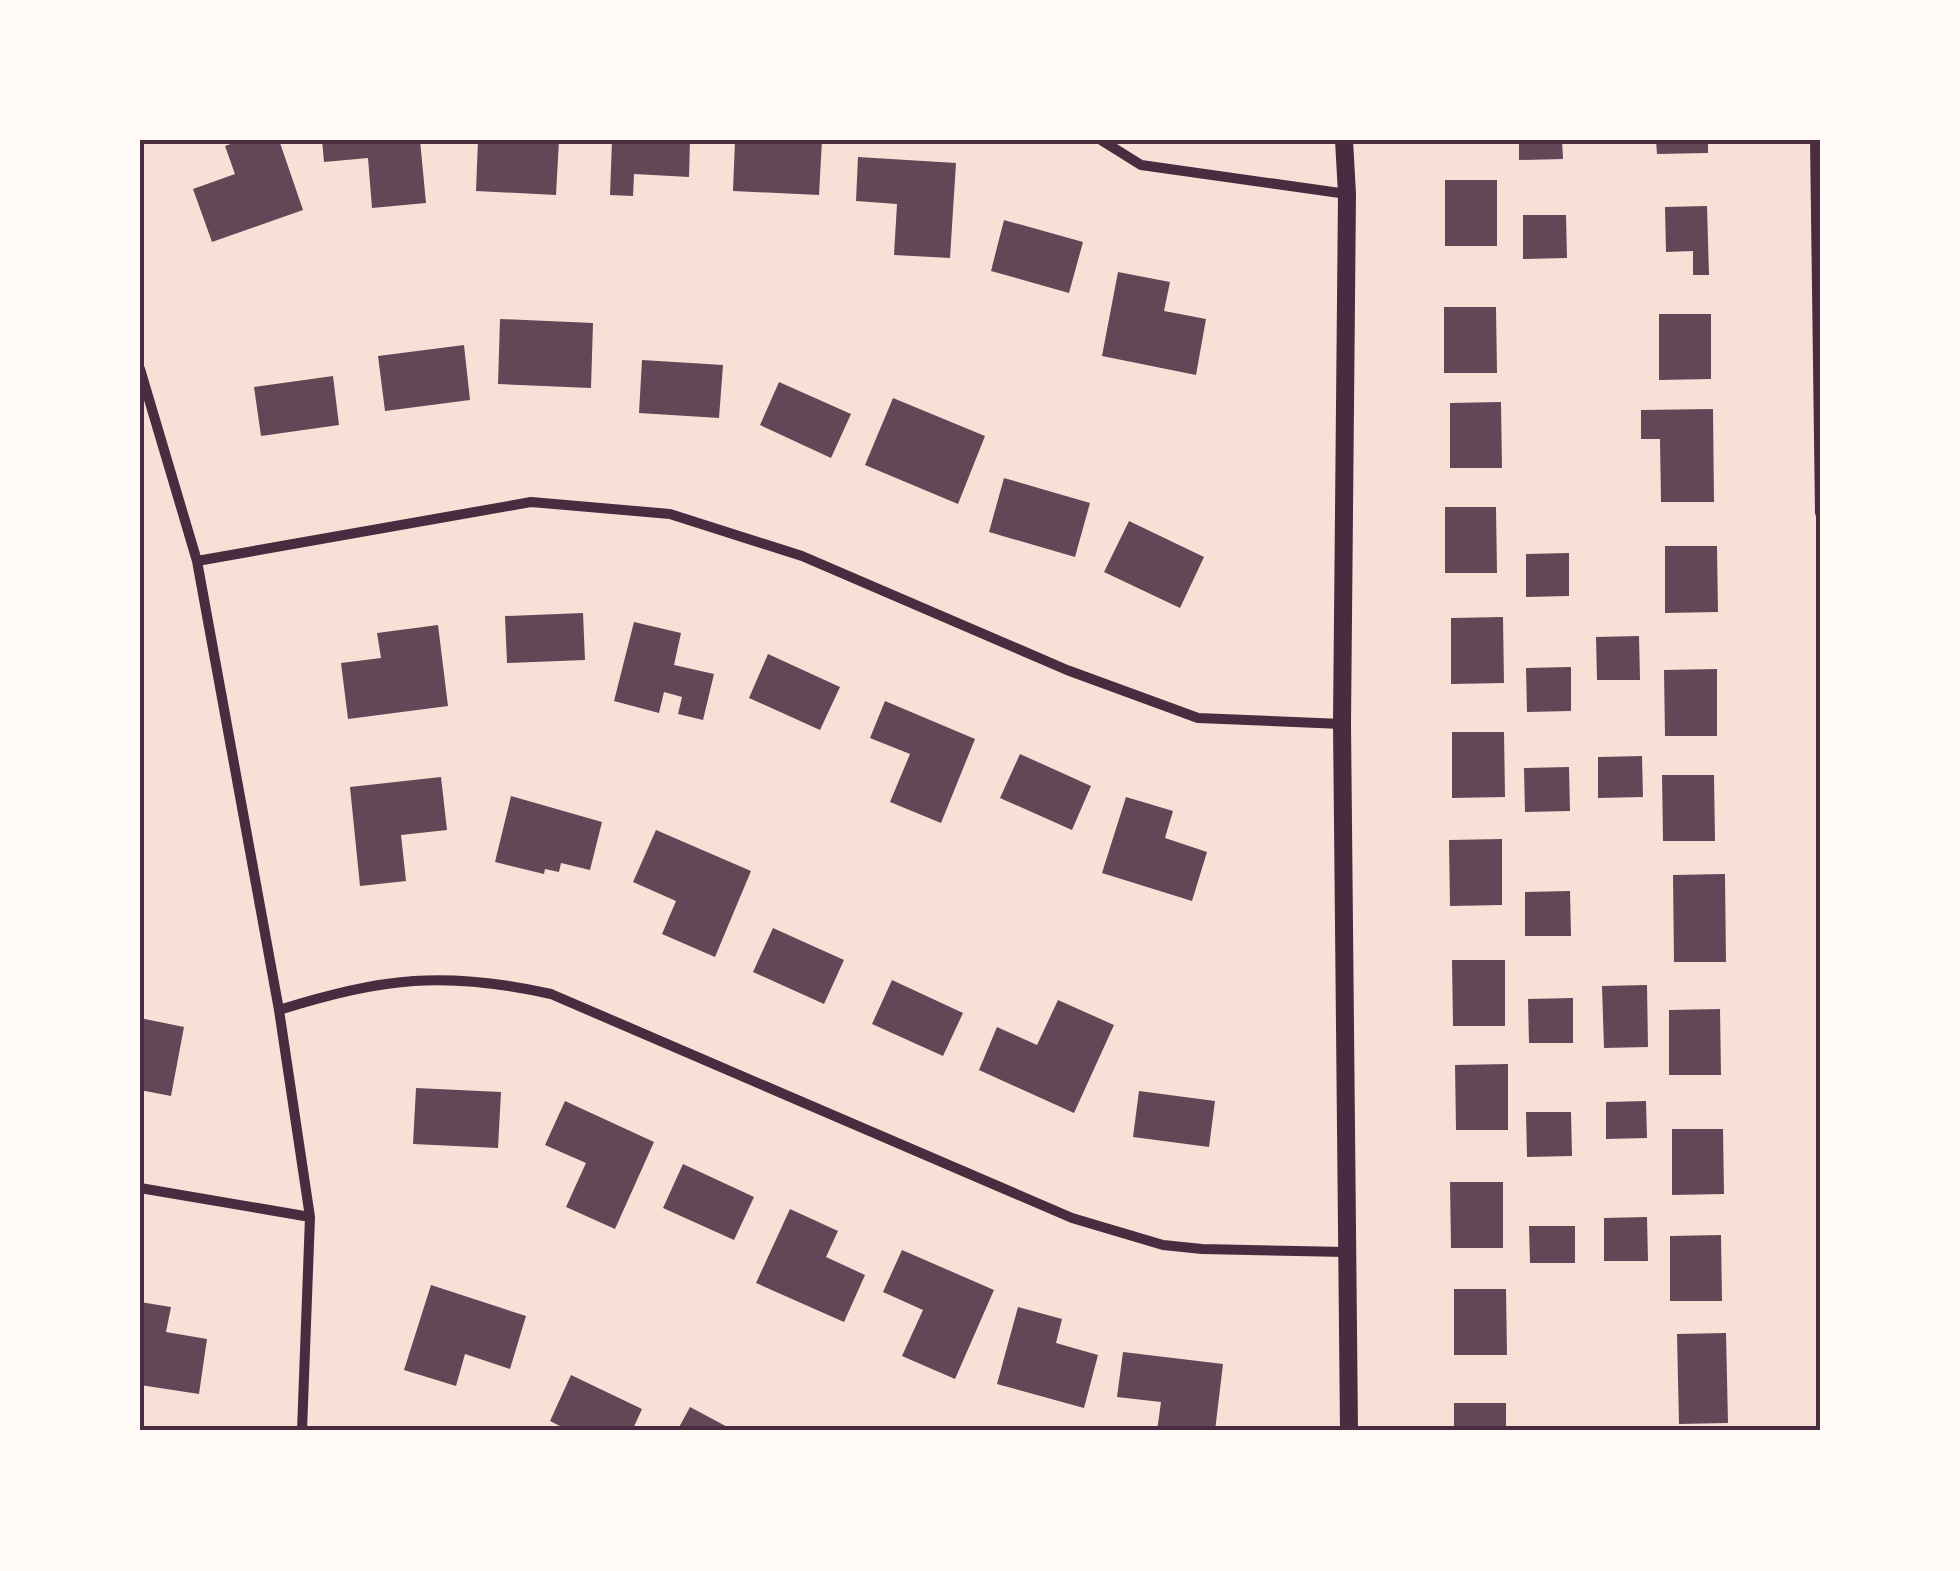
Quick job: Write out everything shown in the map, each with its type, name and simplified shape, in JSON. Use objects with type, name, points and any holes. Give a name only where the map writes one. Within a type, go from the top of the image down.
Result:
[{"type":"street","points":[[1101,140],[1141,165],[1347,194]]},
{"type":"street","points":[[1344,140],[1347,194],[1342,724],[1349,1431]]},
{"type":"street","points":[[1815,140],[1820,513]]},
{"type":"street","points":[[140,370],[197,560],[279,1010],[310,1216],[302,1431]]},
{"type":"street","points":[[197,560],[531,502],[670,514],[802,556],[1067,670],[1198,718],[1342,724]]},
{"type":"street","points":[[279,1010],[344,990],[429,978],[504,984],[550,994],[1072,1218],[1130,1237],[1202,1250],[1347,1252]]},
{"type":"street","points":[[140,1188],[310,1216]]},
{"type":"building","points":[[242,140],[279,140],[303,210],[212,242],[193,189],[235,174],[225,146]]},
{"type":"building","points":[[322,140],[420,140],[426,203],[372,208],[368,158],[324,162]]},
{"type":"building","points":[[478,140],[559,140],[556,195],[476,191]]},
{"type":"building","points":[[612,140],[690,140],[689,177],[634,174],[633,196],[610,195]]},
{"type":"building","points":[[735,140],[822,140],[819,195],[733,191]]},
{"type":"building","points":[[1519,140],[1562,140],[1563,159],[1519,160]]},
{"type":"building","points":[[1656,140],[1708,140],[1708,153],[1657,154]]},
{"type":"building","points":[[858,157],[956,163],[950,258],[894,255],[897,204],[856,201]]},
{"type":"building","points":[[1445,180],[1497,180],[1497,246],[1445,246]]},
{"type":"building","points":[[1707,206],[1709,275],[1693,275],[1693,251],[1666,252],[1665,207]]},
{"type":"building","points":[[1523,215],[1566,215],[1567,258],[1523,259]]},
{"type":"building","points":[[1004,220],[1083,242],[1069,293],[991,271]]},
{"type":"building","points":[[1118,272],[1170,282],[1164,311],[1206,319],[1196,375],[1102,356]]},
{"type":"building","points":[[1444,307],[1496,307],[1497,373],[1444,373]]},
{"type":"building","points":[[1659,314],[1711,314],[1711,379],[1659,380]]},
{"type":"building","points":[[500,319],[593,323],[591,388],[498,384]]},
{"type":"building","points":[[464,345],[470,400],[385,411],[378,356]]},
{"type":"building","points":[[642,360],[723,365],[719,418],[639,413]]},
{"type":"building","points":[[333,376],[339,425],[261,436],[254,387]]},
{"type":"building","points":[[779,382],[851,414],[831,458],[760,425]]},
{"type":"building","points":[[893,398],[985,436],[958,504],[865,465]]},
{"type":"building","points":[[1501,402],[1502,468],[1450,468],[1450,403]]},
{"type":"building","points":[[1713,409],[1714,502],[1661,502],[1660,439],[1641,439],[1641,410]]},
{"type":"building","points":[[1004,478],[1090,503],[1075,557],[989,532]]},
{"type":"building","points":[[1445,507],[1496,507],[1497,573],[1445,573]]},
{"type":"building","points":[[1129,521],[1204,557],[1180,608],[1104,572]]},
{"type":"building","points":[[1665,546],[1717,546],[1718,612],[1665,613]]},
{"type":"building","points":[[1569,553],[1569,596],[1526,597],[1526,554]]},
{"type":"building","points":[[583,613],[585,660],[507,663],[505,616]]},
{"type":"building","points":[[1503,617],[1504,683],[1451,684],[1451,618]]},
{"type":"building","points":[[634,622],[681,633],[674,665],[714,674],[703,720],[678,714],[682,697],[664,692],[659,713],[614,701]]},
{"type":"building","points":[[438,625],[448,706],[348,719],[341,663],[381,658],[377,633]]},
{"type":"building","points":[[1639,636],[1640,680],[1597,680],[1596,637]]},
{"type":"building","points":[[768,654],[840,687],[820,730],[749,698]]},
{"type":"building","points":[[1571,667],[1571,711],[1527,712],[1526,668]]},
{"type":"building","points":[[1717,669],[1717,736],[1665,736],[1664,670]]},
{"type":"building","points":[[885,701],[975,739],[941,823],[890,802],[910,754],[870,738]]},
{"type":"building","points":[[1452,732],[1504,732],[1505,797],[1452,798]]},
{"type":"building","points":[[1020,754],[1091,786],[1072,830],[1000,798]]},
{"type":"building","points":[[1642,756],[1643,797],[1598,798],[1598,757]]},
{"type":"building","points":[[1569,767],[1570,811],[1525,812],[1524,768]]},
{"type":"building","points":[[1662,775],[1714,775],[1715,841],[1663,841]]},
{"type":"building","points":[[441,777],[447,830],[401,835],[406,881],[360,886],[350,787]]},
{"type":"building","points":[[511,796],[602,822],[590,870],[561,863],[559,872],[545,869],[544,874],[495,862]]},
{"type":"building","points":[[1126,797],[1173,811],[1165,838],[1207,852],[1192,901],[1102,873]]},
{"type":"building","points":[[656,830],[751,871],[715,957],[662,934],[676,901],[633,882]]},
{"type":"building","points":[[1502,839],[1502,905],[1450,906],[1449,840]]},
{"type":"building","points":[[1725,874],[1726,962],[1674,962],[1673,875]]},
{"type":"building","points":[[1570,891],[1571,936],[1525,936],[1525,892]]},
{"type":"building","points":[[773,928],[844,960],[824,1004],[753,972]]},
{"type":"building","points":[[1452,960],[1505,960],[1505,1026],[1453,1026]]},
{"type":"building","points":[[892,980],[963,1013],[943,1056],[872,1024]]},
{"type":"building","points":[[1647,985],[1648,1047],[1604,1048],[1602,986]]},
{"type":"building","points":[[1573,998],[1573,1043],[1529,1043],[1528,999]]},
{"type":"building","points":[[1058,1000],[1114,1025],[1074,1113],[979,1070],[997,1027],[1037,1045]]},
{"type":"building","points":[[1720,1009],[1721,1075],[1669,1075],[1669,1010]]},
{"type":"building","points":[[140,1018],[184,1027],[171,1096],[140,1090]]},
{"type":"building","points":[[1508,1064],[1508,1130],[1456,1130],[1455,1065]]},
{"type":"building","points":[[416,1088],[501,1092],[498,1148],[413,1144]]},
{"type":"building","points":[[1139,1091],[1215,1101],[1209,1147],[1133,1137]]},
{"type":"building","points":[[565,1101],[654,1142],[615,1229],[566,1207],[586,1163],[545,1145]]},
{"type":"building","points":[[1646,1101],[1647,1138],[1606,1139],[1606,1102]]},
{"type":"building","points":[[1526,1112],[1571,1112],[1572,1156],[1527,1157]]},
{"type":"building","points":[[1672,1129],[1723,1129],[1724,1194],[1672,1195]]},
{"type":"building","points":[[683,1164],[754,1197],[734,1240],[663,1208]]},
{"type":"building","points":[[1450,1182],[1503,1182],[1503,1248],[1451,1248]]},
{"type":"building","points":[[790,1209],[838,1231],[826,1257],[865,1275],[844,1322],[756,1283]]},
{"type":"building","points":[[1647,1217],[1648,1261],[1604,1261],[1604,1218]]},
{"type":"building","points":[[1529,1226],[1575,1226],[1575,1263],[1530,1263]]},
{"type":"building","points":[[1721,1235],[1722,1301],[1670,1301],[1670,1236]]},
{"type":"building","points":[[902,1250],[994,1290],[955,1379],[902,1356],[923,1310],[883,1292]]},
{"type":"building","points":[[431,1285],[526,1316],[510,1369],[465,1354],[456,1386],[404,1370]]},
{"type":"building","points":[[1454,1289],[1506,1289],[1507,1355],[1454,1355]]},
{"type":"building","points":[[140,1302],[171,1307],[166,1332],[207,1339],[199,1394],[140,1385]]},
{"type":"building","points":[[1018,1307],[1062,1319],[1056,1343],[1098,1355],[1084,1408],[997,1384]]},
{"type":"building","points":[[1726,1333],[1728,1423],[1679,1424],[1677,1334]]},
{"type":"building","points":[[1123,1352],[1223,1364],[1215,1431],[1157,1431],[1161,1402],[1117,1397]]},
{"type":"building","points":[[571,1375],[642,1409],[632,1431],[570,1431],[550,1421]]},
{"type":"building","points":[[1454,1403],[1506,1403],[1506,1431],[1454,1431]]},
{"type":"building","points":[[690,1407],[735,1431],[677,1431]]}]
